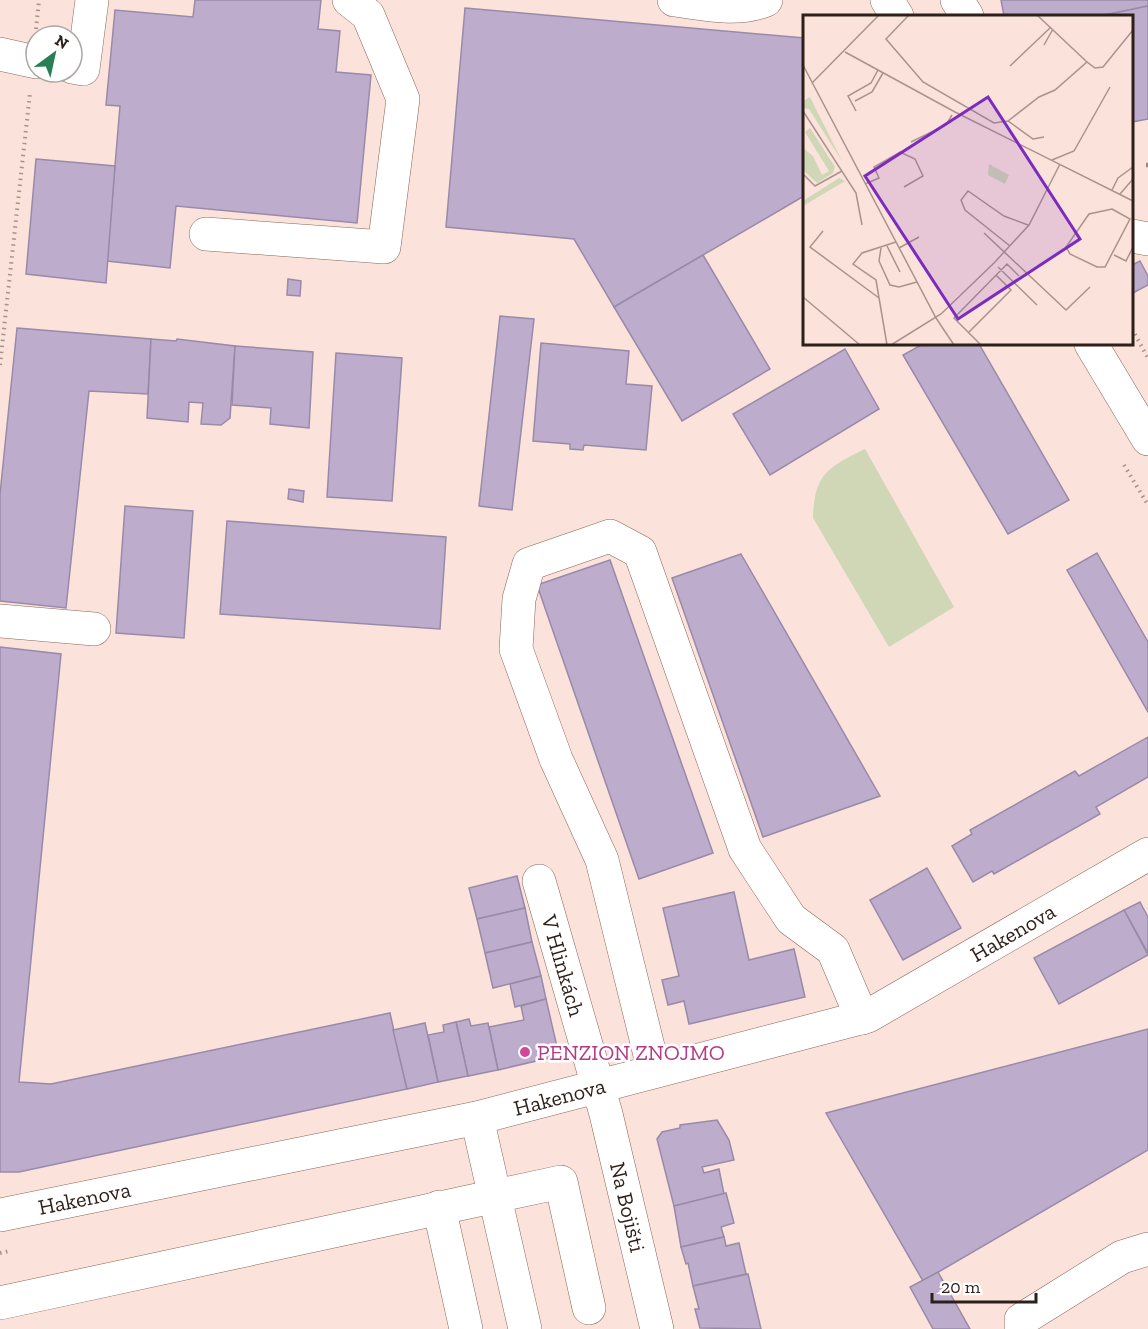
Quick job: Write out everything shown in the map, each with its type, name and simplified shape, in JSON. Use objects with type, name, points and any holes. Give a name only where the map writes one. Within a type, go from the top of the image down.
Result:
[{"type":"street","points":[[84,61],[92,0]]},
{"type":"street","points":[[206,234],[384,247],[403,99],[368,15],[349,0]]},
{"type":"street","points":[[674,0],[726,6],[751,6],[766,0]]},
{"type":"street","points":[[887,0],[896,15]]},
{"type":"street","points":[[957,0],[966,15]]},
{"type":"street","points":[[0,54],[24,59]]},
{"type":"street","points":[[1133,236],[1148,239]]},
{"type":"street","points":[[1092,345],[1148,439]]},
{"type":"street","points":[[654,1071],[602,860],[556,759],[516,649],[519,599],[529,564],[610,536],[640,552],[745,849],[791,919],[833,950],[862,1018]]},
{"type":"street","points":[[0,621],[94,629]]},
{"type":"street","name":"Hakenova","points":[[0,1215],[477,1118],[862,1018],[1148,854]]},
{"type":"street","name":"V Hlinkách","points":[[539,881],[597,1086]]},
{"type":"street","name":"Na Bojišti","points":[[597,1086],[606,1114],[657,1329]]},
{"type":"street","points":[[477,1118],[525,1329]]},
{"type":"street","points":[[0,1303],[561,1182],[589,1308]]},
{"type":"street","points":[[439,1207],[466,1329]]},
{"type":"street","points":[[1021,1329],[1021,1320],[1122,1257],[1148,1249]]},
{"type":"path","points":[[37,24],[39,0]]},
{"type":"path","points":[[0,365],[32,84]]},
{"type":"path","points":[[1133,332],[1148,358]]},
{"type":"green space","points":[[865,449],[954,607],[889,647],[813,518],[816,491],[826,474],[841,461]]},
{"type":"building","points":[[195,0],[321,0],[318,29],[340,31],[336,72],[371,75],[357,223],[176,206],[170,268],[107,261],[120,106],[106,105],[115,10],[193,17]]},
{"type":"building","points":[[1001,0],[1148,0],[1148,6],[1105,15],[1004,15]]},
{"type":"building","points":[[1148,6],[1148,119],[1133,122],[1133,15],[1105,15]]},
{"type":"building","points":[[465,8],[803,38],[803,197],[614,307],[574,239],[446,227]]},
{"type":"building","points":[[36,159],[115,166],[106,283],[26,274]]},
{"type":"building","points":[[703,255],[770,369],[682,421],[614,307]]},
{"type":"building","points":[[1140,261],[1148,276],[1148,285],[1133,293],[1133,264]]},
{"type":"building","points":[[288,279],[301,281],[300,296],[287,295]]},
{"type":"building","points":[[500,316],[534,319],[512,510],[479,506]]},
{"type":"building","points":[[17,328],[151,339],[148,394],[89,391],[66,608],[0,601],[0,494]]},
{"type":"building","points":[[151,339],[176,341],[177,339],[235,346],[230,418],[221,425],[201,424],[203,403],[189,402],[188,422],[147,418]]},
{"type":"building","points":[[541,343],[629,351],[626,384],[652,386],[646,450],[584,445],[583,450],[570,449],[570,444],[533,441]]},
{"type":"building","points":[[921,345],[980,345],[1069,500],[1008,534],[903,355]]},
{"type":"building","points":[[235,346],[313,352],[309,428],[270,424],[271,408],[232,405]]},
{"type":"building","points":[[845,349],[879,409],[770,475],[733,414]]},
{"type":"building","points":[[336,353],[402,358],[392,501],[327,497]]},
{"type":"building","points":[[289,489],[304,491],[303,502],[288,499]]},
{"type":"building","points":[[125,506],[193,511],[184,638],[116,633]]},
{"type":"building","points":[[227,521],[446,537],[440,629],[220,614]]},
{"type":"building","points":[[1097,553],[1148,642],[1148,712],[1067,570]]},
{"type":"building","points":[[741,554],[880,796],[763,837],[672,578]]},
{"type":"building","points":[[610,560],[713,853],[639,879],[537,585]]},
{"type":"building","points":[[0,647],[61,654],[19,1082],[51,1084],[390,1013],[407,1089],[19,1172],[0,1172]]},
{"type":"building","points":[[1148,737],[1148,777],[1096,807],[1100,814],[994,874],[992,871],[973,882],[952,846],[972,834],[970,830],[1075,771],[1079,776]]},
{"type":"building","points":[[927,868],[961,928],[903,960],[870,900]]},
{"type":"building","points":[[517,876],[525,908],[477,919],[469,888]]},
{"type":"building","points":[[734,892],[749,960],[794,949],[805,997],[689,1024],[684,1001],[668,1005],[662,980],[679,976],[663,908]]},
{"type":"building","points":[[1140,902],[1148,917],[1148,953],[1124,910]]},
{"type":"building","points":[[525,908],[532,942],[485,953],[477,919]]},
{"type":"building","points":[[1124,910],[1148,955],[1059,1004],[1034,958]]},
{"type":"building","points":[[532,942],[541,976],[493,988],[485,953]]},
{"type":"building","points":[[541,976],[546,999],[515,1007],[510,984]]},
{"type":"building","points":[[546,999],[558,1051],[553,1057],[498,1070],[489,1027],[524,1020],[521,1006]]},
{"type":"building","points":[[469,1019],[471,1026],[488,1023],[498,1070],[468,1076],[456,1022]]},
{"type":"building","points":[[456,1022],[468,1076],[438,1082],[428,1035],[444,1032],[443,1025]]},
{"type":"building","points":[[425,1023],[438,1082],[407,1089],[393,1030]]},
{"type":"building","points":[[1148,1029],[1148,1150],[923,1281],[826,1113]]},
{"type":"building","points":[[717,1120],[729,1140],[734,1160],[702,1167],[704,1173],[719,1169],[724,1194],[674,1206],[657,1139],[662,1132],[680,1128],[680,1125]]},
{"type":"building","points":[[726,1193],[734,1223],[721,1227],[724,1237],[681,1247],[674,1206]]},
{"type":"building","points":[[724,1237],[726,1246],[739,1243],[746,1274],[693,1286],[688,1263],[686,1264],[681,1247]]},
{"type":"building","points":[[938,1272],[970,1329],[933,1329],[910,1287]]},
{"type":"building","points":[[748,1274],[761,1329],[700,1328],[695,1309],[699,1309],[693,1286]]},
{"type":"place","name":"PENZION ZNOJMO","points":[[525,1052]]}]
